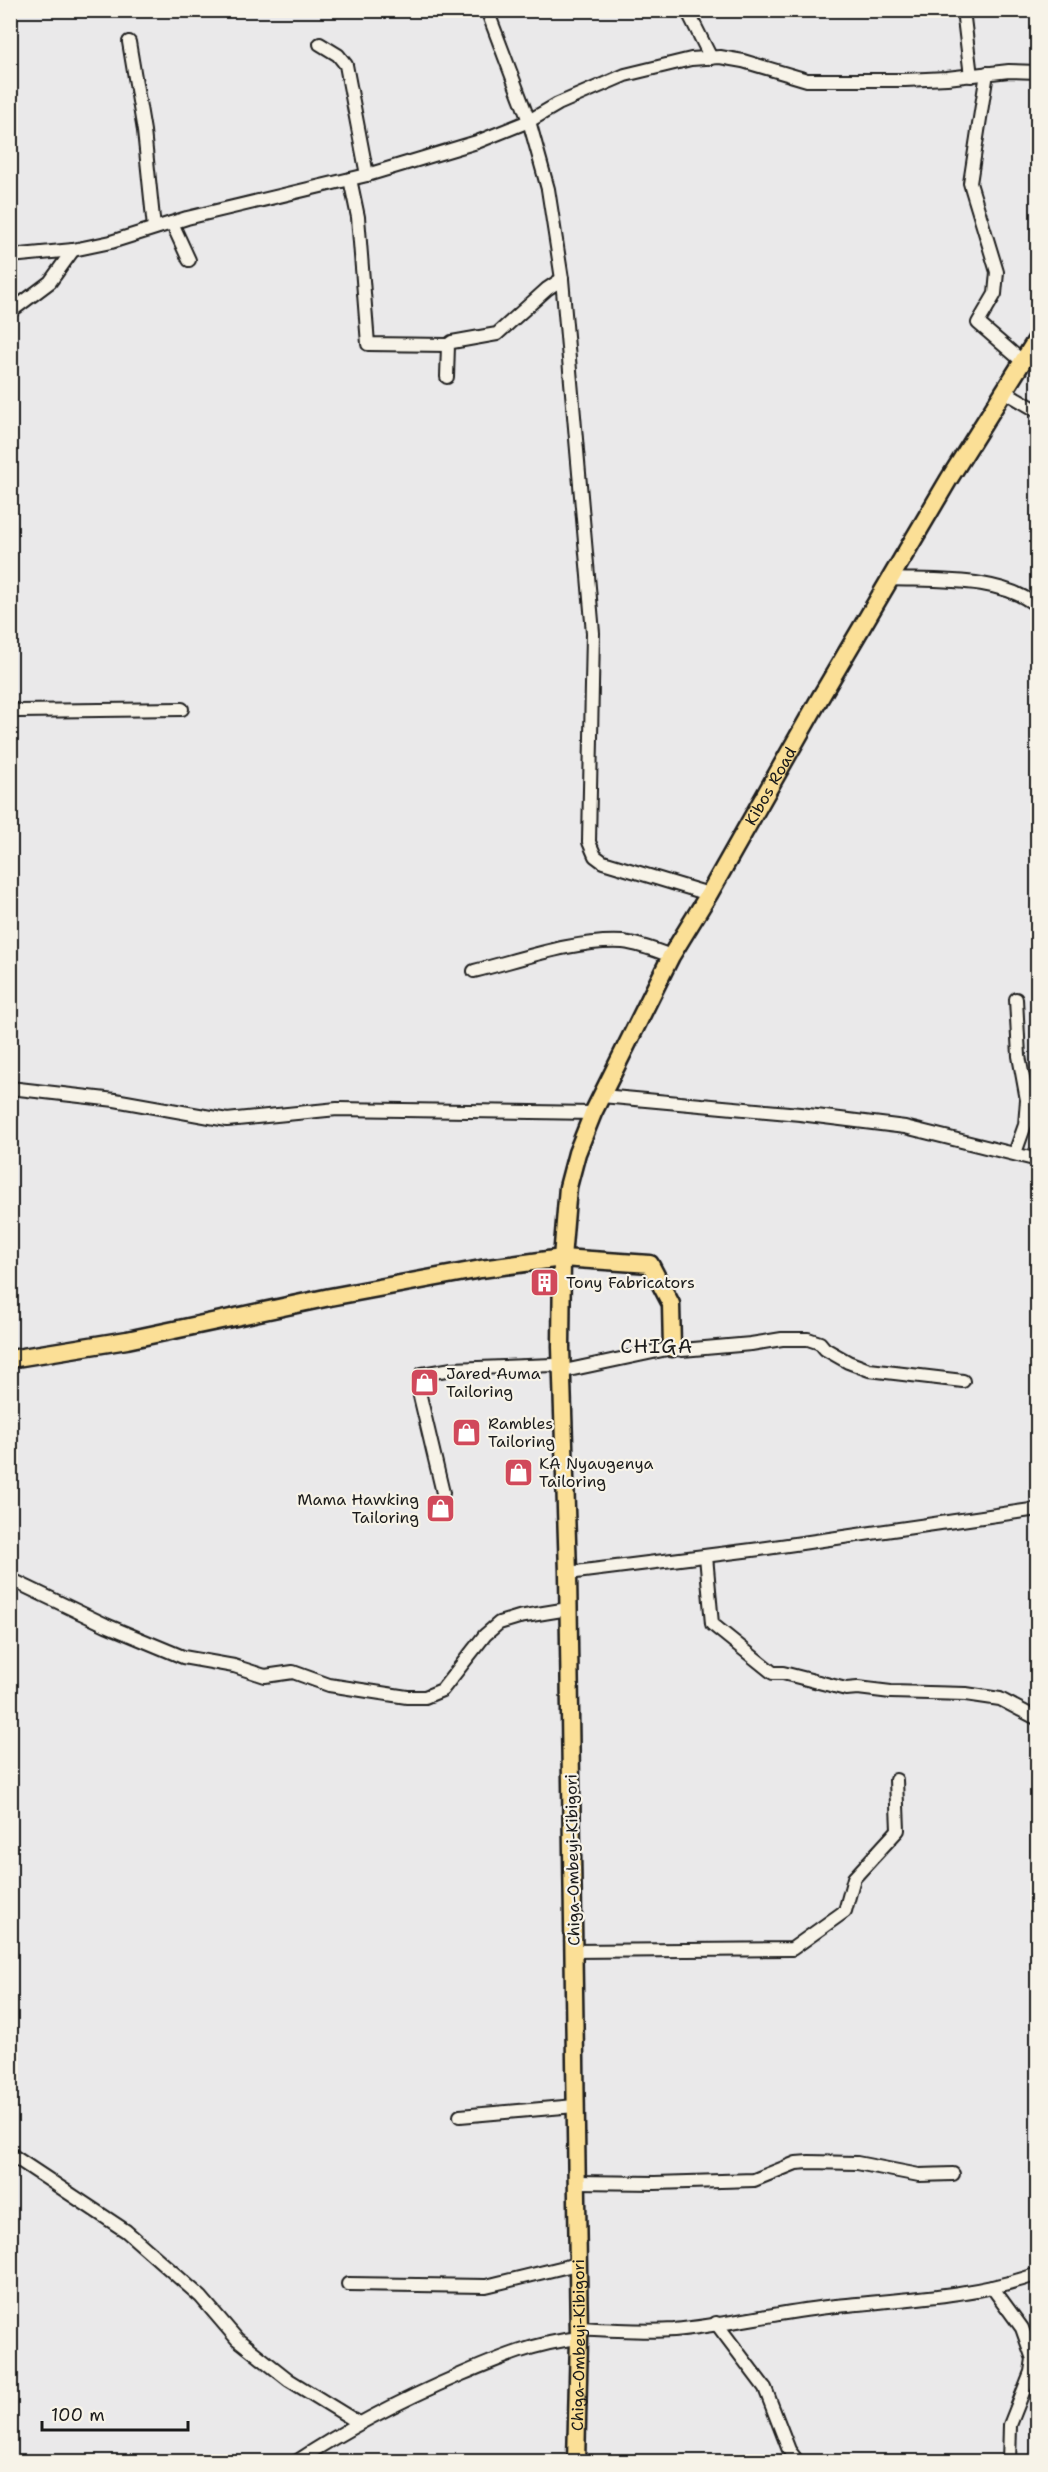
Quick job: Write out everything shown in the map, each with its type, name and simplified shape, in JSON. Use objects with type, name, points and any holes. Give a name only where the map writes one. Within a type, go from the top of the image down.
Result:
[{"type":"main road","name":"Kibos Road","points":[[562,1258],[568,1187],[577,1153],[593,1113],[671,956],[890,579],[1038,337]]},
{"type":"main road","points":[[10,1359],[127,1340],[449,1275],[562,1258],[650,1264],[670,1304],[672,1348]]},
{"type":"main road","name":"Chiga-Ombeyi-Kibigori","points":[[562,1258],[579,2333],[576,2462]]},
{"type":"street","points":[[487,10],[529,121],[548,189],[562,279],[593,633],[589,842],[595,856],[603,862],[709,894]]},
{"type":"street","points":[[687,10],[711,58]]},
{"type":"street","points":[[963,10],[971,76]]},
{"type":"street","points":[[129,42],[144,131],[154,228]]},
{"type":"street","points":[[320,44],[338,55],[346,65],[367,175]]},
{"type":"street","points":[[10,256],[73,250],[111,242],[172,223],[367,175],[477,142],[529,121],[558,104],[625,75],[655,66],[720,57],[763,65],[807,80],[905,80],[1009,71],[1038,72]]},
{"type":"street","points":[[987,73],[970,183],[997,272],[995,294],[978,323],[1022,361]]},
{"type":"street","points":[[350,179],[358,217],[368,344],[447,345],[452,342],[497,334],[547,289],[562,279]]},
{"type":"street","points":[[172,223],[189,260]]},
{"type":"street","points":[[10,312],[50,282],[73,250]]},
{"type":"street","points":[[447,345],[447,377]]},
{"type":"street","points":[[1004,391],[1038,411]]},
{"type":"street","points":[[890,579],[984,585],[1007,589],[1026,597],[1038,607]]},
{"type":"street","points":[[10,708],[18,711],[183,709]]},
{"type":"street","points":[[474,971],[567,948],[603,942],[636,944],[671,956]]},
{"type":"street","points":[[1015,1153],[1025,1125],[1027,1100],[1019,1056],[1016,999]]},
{"type":"street","points":[[10,1088],[116,1100],[227,1120],[337,1108],[470,1113],[593,1113]]},
{"type":"street","points":[[602,1096],[905,1126],[1038,1160]]},
{"type":"street","points":[[443,1493],[420,1396],[419,1380],[422,1374],[452,1369],[542,1365],[554,1365],[564,1371],[639,1357],[672,1348],[682,1350],[751,1344],[782,1338],[808,1339],[820,1343],[848,1362],[869,1370],[963,1381]]},
{"type":"street","points":[[568,1573],[706,1556],[1035,1509],[1038,1496]]},
{"type":"street","points":[[706,1556],[712,1624],[773,1673],[783,1673],[846,1689],[966,1694],[1000,1699],[1038,1719]]},
{"type":"street","points":[[10,1579],[183,1657],[234,1666],[265,1676],[293,1672],[329,1685],[407,1697],[425,1697],[442,1690],[485,1635],[499,1623],[568,1609]]},
{"type":"street","points":[[573,1950],[792,1949],[845,1911],[854,1878],[898,1830],[896,1780]]},
{"type":"street","points":[[1038,1823],[1038,1856]]},
{"type":"street","points":[[460,2116],[575,2106]]},
{"type":"street","points":[[10,2154],[126,2231],[201,2297],[237,2339],[289,2380],[359,2423]]},
{"type":"street","points":[[576,2182],[751,2180],[796,2163],[808,2162],[856,2163],[919,2175],[953,2174]]},
{"type":"street","points":[[348,2284],[486,2286],[577,2264]]},
{"type":"street","points":[[296,2462],[341,2432],[427,2389],[517,2351],[579,2333],[663,2330],[828,2307],[916,2299],[1009,2284],[1038,2274]]},
{"type":"street","points":[[992,2287],[1022,2328],[1029,2343],[1035,2370],[1010,2425],[1009,2462]]},
{"type":"street","points":[[716,2323],[765,2388],[789,2450],[798,2462]]},
{"type":"place","name":"Tony Fabricators","points":[[545,1282]]},
{"type":"place","name":"Jared Auma Tailoring","points":[[425,1382]]},
{"type":"place","name":"Rambles Tailoring","points":[[467,1432]]},
{"type":"place","name":"KA Nyaugenya Tailoring","points":[[518,1472]]},
{"type":"place","name":"Mama Hawking Tailoring","points":[[440,1508]]},
{"type":"district","name":"CHIGA","points":[[657,1346]]}]
